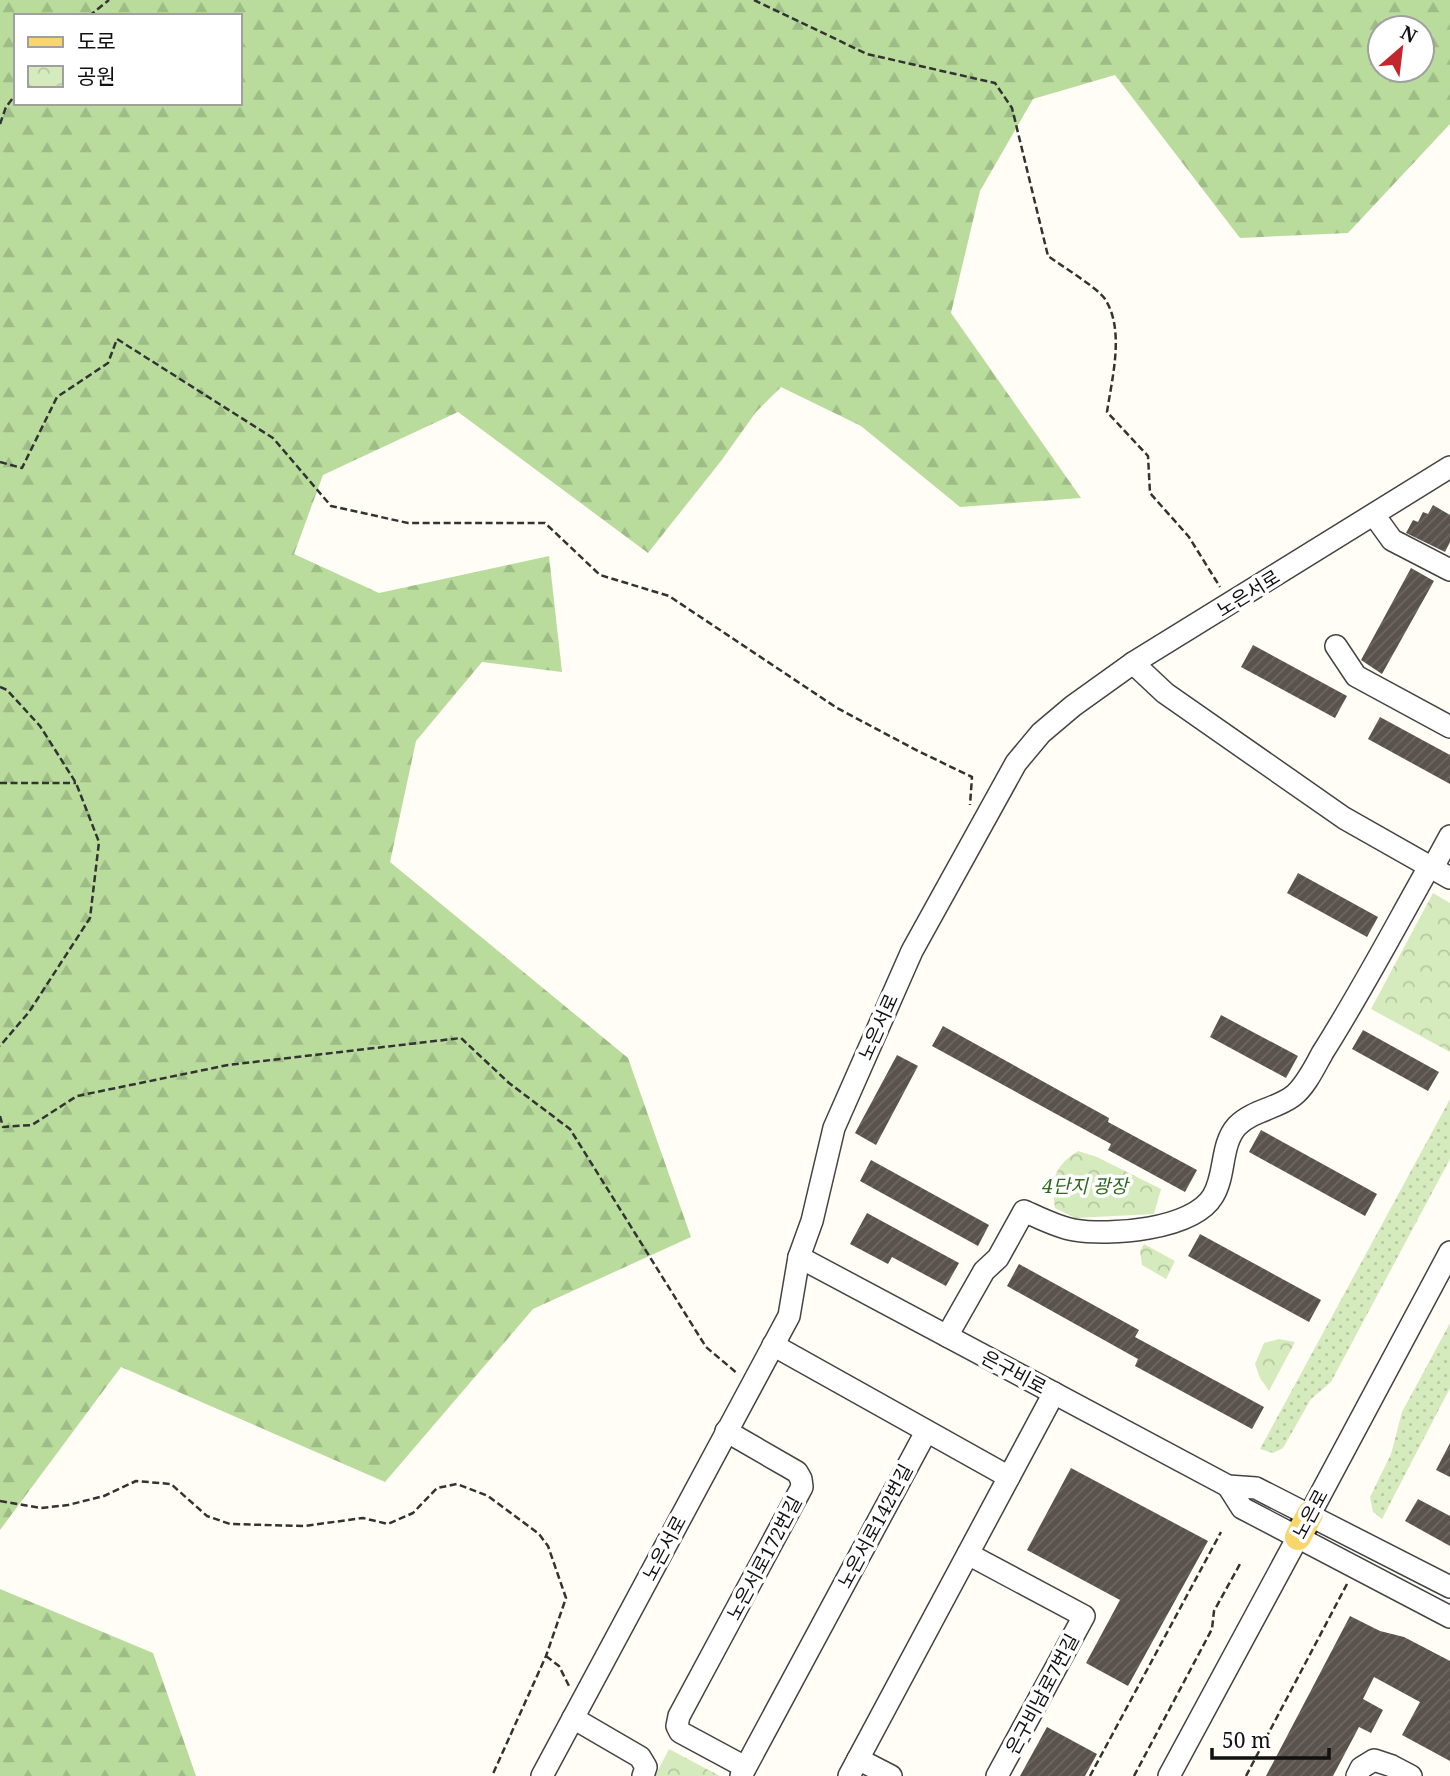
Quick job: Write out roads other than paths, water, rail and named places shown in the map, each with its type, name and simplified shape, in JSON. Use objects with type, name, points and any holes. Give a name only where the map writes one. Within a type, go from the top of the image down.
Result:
[{"type":"street","name":"노은서로","points":[[542,1776],[789,1316],[799,1257],[812,1221],[834,1128],[912,951],[1016,763],[1041,733],[1073,706],[1133,663],[1450,467]]},
{"type":"street","points":[[1374,515],[1392,540],[1450,570]]},
{"type":"street","points":[[1336,646],[1356,676],[1450,727]]},
{"type":"street","points":[[1133,663],[1165,693],[1343,818],[1437,871]]},
{"type":"street","points":[[947,1336],[984,1271],[998,1258],[1024,1211],[1075,1230],[1114,1232],[1168,1224],[1205,1206],[1219,1186],[1228,1141],[1237,1127],[1256,1112],[1293,1096],[1437,871],[1450,836]]},
{"type":"street","name":"노은로","points":[[1169,1776],[1450,1252]]},
{"type":"street","name":"은구비로","points":[[799,1257],[1228,1486],[1256,1488],[1355,1568],[1450,1617]]},
{"type":"street","points":[[773,1345],[1009,1477]]},
{"type":"street","points":[[891,1776],[853,1768],[1054,1393]]},
{"type":"street","name":"노은서로172번길","points":[[726,1431],[797,1472],[802,1487],[679,1716],[677,1726],[680,1732],[743,1772]]},
{"type":"street","name":"노은서로142번길","points":[[743,1772],[926,1432]]},
{"type":"street","name":"은구비로","points":[[1304,1526],[1450,1587]]},
{"type":"street","name":"은구비남로7번길","points":[[968,1554],[1084,1616],[997,1776]]},
{"type":"street","points":[[576,1712],[640,1757],[645,1771]]},
{"type":"street","points":[[1357,1776],[1361,1768],[1374,1760],[1411,1776]]},
{"type":"park label","name":"4단지 광장","points":[[1085,1186]]}]
